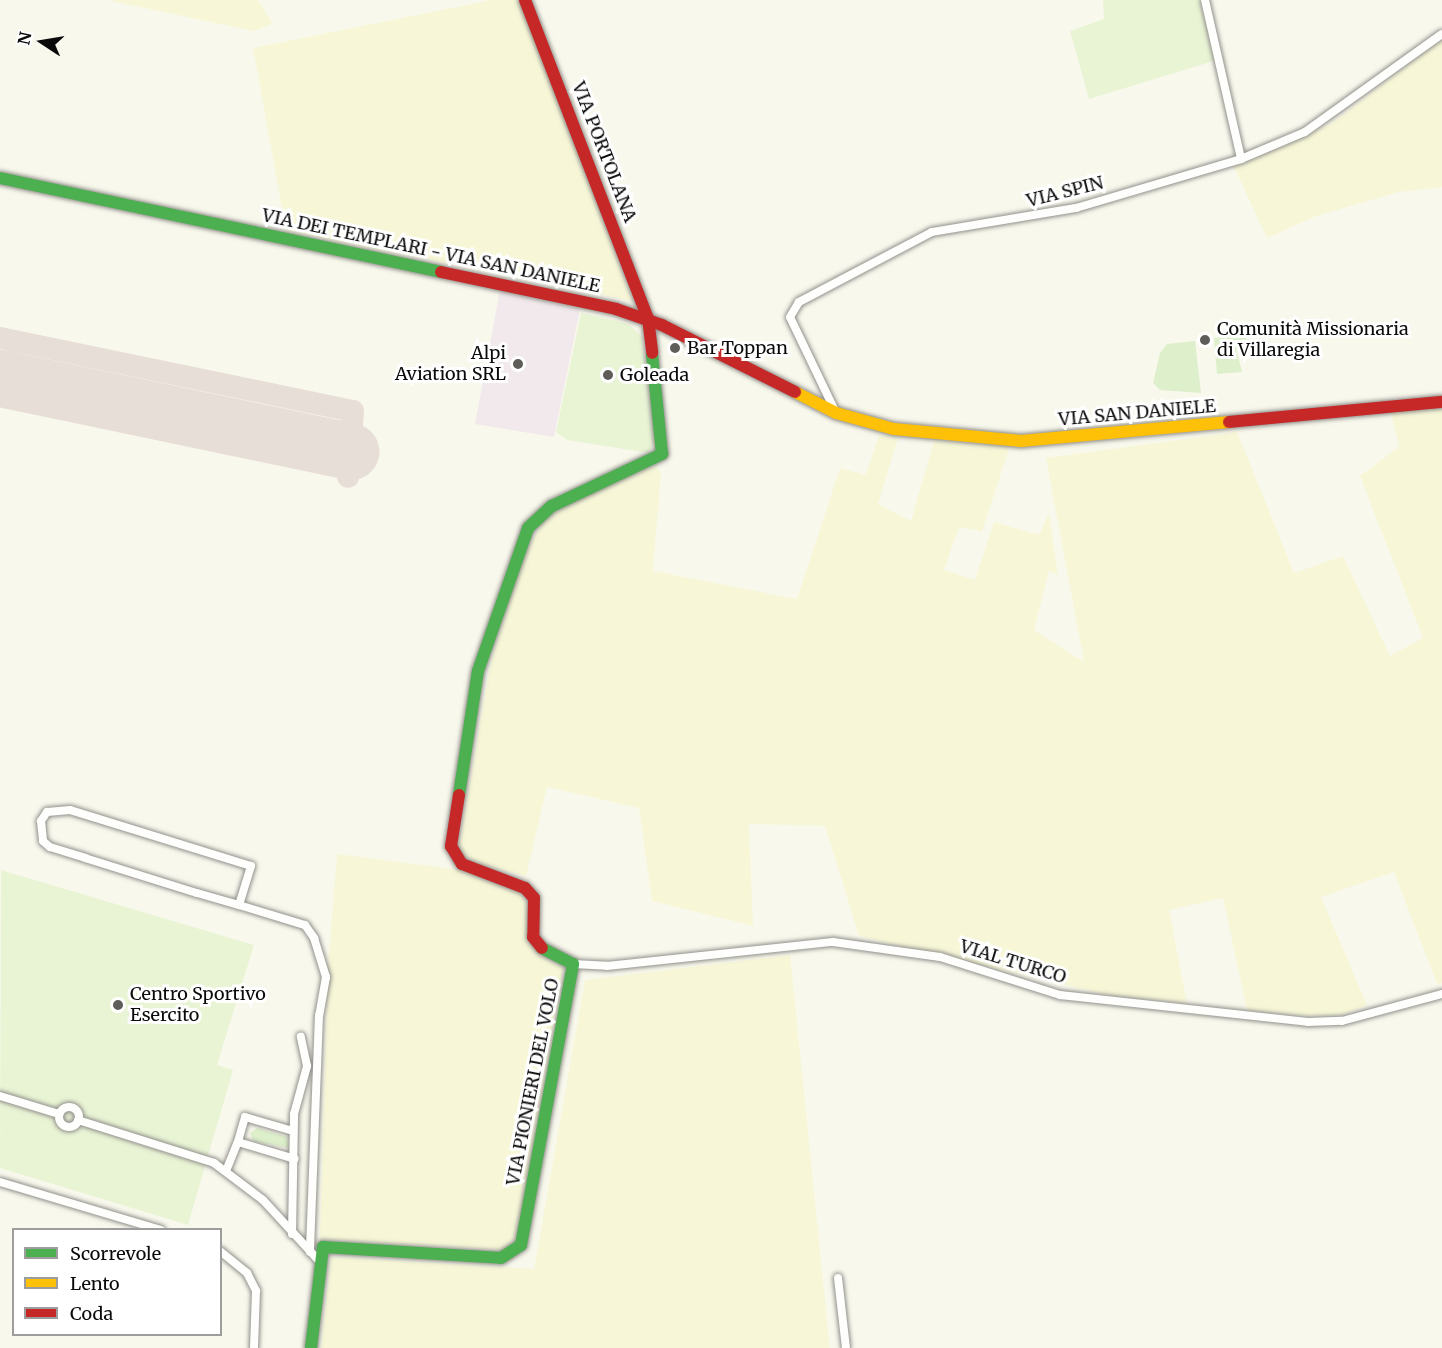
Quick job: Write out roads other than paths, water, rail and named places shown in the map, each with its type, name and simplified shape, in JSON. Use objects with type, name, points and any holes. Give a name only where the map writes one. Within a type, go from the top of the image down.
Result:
[{"type":"street","name":"VIA PORTOLANA","points":[[525,0],[648,318]]},
{"type":"street","points":[[1205,0],[1241,159]]},
{"type":"street","name":"VIA SPIN","points":[[836,413],[790,317],[799,302],[890,250],[948,227],[1055,213],[1241,159],[1326,122],[1442,34]]},
{"type":"street","name":"VIA DEI TEMPLARI - VIA SAN DANIELE","points":[[0,178],[648,318],[836,413]]},
{"type":"street","name":"VIA PIONIERI DEL VOLO","points":[[321,1263],[323,1247],[501,1258],[515,1253],[573,964],[546,953],[533,937],[534,898],[525,888],[462,864],[451,846],[478,671],[495,610],[528,528],[552,506],[662,454],[648,318]]},
{"type":"street","name":"VIA SAN DANIELE","points":[[836,413],[894,429],[1021,441],[1442,402]]},
{"type":"street","points":[[239,905],[251,866],[70,810],[47,812],[41,821],[44,841],[50,847],[239,905],[305,925],[323,957],[310,1252]]},
{"type":"street","name":"VIAL TURCO","points":[[573,964],[607,966],[833,942],[940,957],[1060,996],[1308,1022],[1342,1021],[1442,994]]},
{"type":"street","points":[[292,1234],[295,1160],[293,1131],[307,1066],[301,1037]]},
{"type":"street","points":[[0,1096],[59,1114],[74,1108],[78,1120]]},
{"type":"street","points":[[59,1114],[66,1126],[78,1120],[226,1171],[263,1200],[321,1263],[311,1348]]},
{"type":"street","points":[[226,1171],[238,1143],[245,1117],[293,1131]]},
{"type":"street","points":[[238,1143],[295,1160]]},
{"type":"street","points":[[0,1182],[154,1228]]},
{"type":"street","points":[[222,1253],[247,1273],[256,1291],[254,1348]]},
{"type":"street","points":[[838,1278],[846,1348]]},
{"type":"place","name":"Comunità Missionaria di Villaregia","points":[[1205,340]]},
{"type":"place","name":"Bar Toppan","points":[[675,348]]},
{"type":"place","name":"Alpi Aviation SRL","points":[[518,364]]},
{"type":"place","name":"Goleada","points":[[608,375]]},
{"type":"place","name":"Centro Sportivo Esercito","points":[[118,1005]]}]
